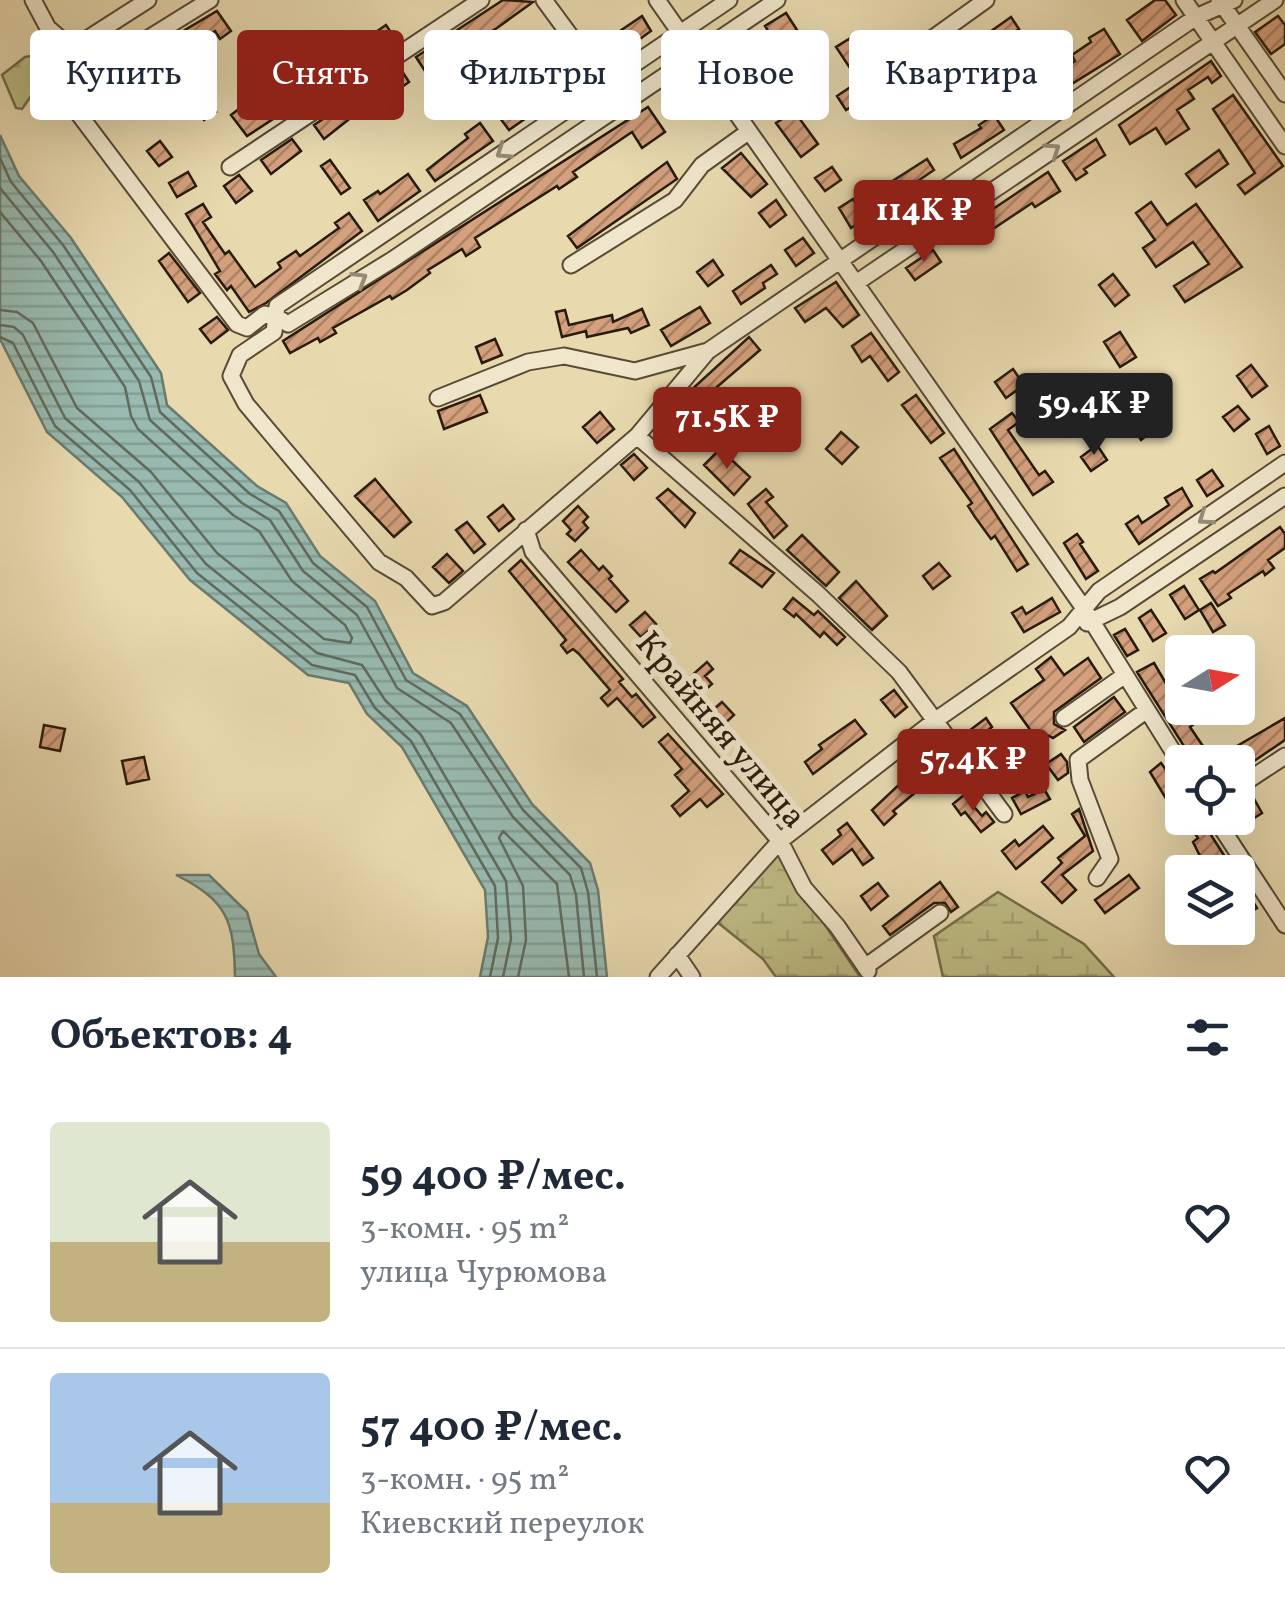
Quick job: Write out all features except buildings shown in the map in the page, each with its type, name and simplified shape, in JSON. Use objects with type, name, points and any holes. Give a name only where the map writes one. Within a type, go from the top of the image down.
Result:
[{"type":"street","points":[[32,0],[50,30]]},
{"type":"street","points":[[101,30],[148,0]]},
{"type":"street","points":[[162,30],[210,0]]},
{"type":"street","points":[[230,167],[481,0]]},
{"type":"street","points":[[544,0],[566,30]]},
{"type":"street","points":[[657,0],[678,30]]},
{"type":"street","points":[[684,30],[728,0]]},
{"type":"street","points":[[732,30],[777,0]]},
{"type":"street","points":[[944,30],[986,0]]},
{"type":"street","points":[[1184,0],[1285,146]]},
{"type":"street","points":[[856,283],[1275,0]]},
{"type":"street","points":[[551,120],[277,306],[274,332],[240,355],[231,376],[246,404],[379,562],[406,578],[432,606],[444,602],[637,436],[708,351],[1196,18],[1226,2],[1237,26],[1285,94]]},
{"type":"street","points":[[83,120],[237,324],[248,328],[265,314],[288,324],[392,260],[661,78]]},
{"type":"street","points":[[740,120],[1088,614],[1169,745]]},
{"type":"street","points":[[571,266],[675,200],[702,164],[748,132]]},
{"type":"street","points":[[438,398],[528,362],[564,356],[635,371],[708,351]]},
{"type":"street","points":[[637,436],[832,607],[899,672],[1004,814]]},
{"type":"street","points":[[1088,614],[1098,591],[1285,463]]},
{"type":"street","points":[[658,977],[780,841],[933,722],[1088,614],[1120,607],[1285,496]]},
{"type":"street","name":"Крайняя улица","points":[[526,530],[533,552],[780,841],[804,888],[829,915],[866,969],[940,913]]},
{"type":"street","points":[[1064,718],[1124,675]]},
{"type":"street","points":[[1096,878],[1110,859],[1080,780],[1078,760],[1147,710]]},
{"type":"street","points":[[1255,776],[1285,756]]},
{"type":"street","points":[[1227,835],[1285,925]]},
{"type":"street","points":[[677,955],[692,977]]},
{"type":"green space","points":[[30,56],[30,98],[22,109],[16,108],[2,75]]},
{"type":"green space","points":[[778,855],[860,977],[776,977],[763,959],[716,921]]},
{"type":"green space","points":[[998,892],[1084,944],[1114,977],[943,977],[934,936]]},
{"type":"water","points":[[0,135],[19,176],[71,238],[161,373],[167,405],[257,486],[286,503],[320,556],[375,601],[413,673],[467,706],[532,804],[590,863],[598,890],[607,977],[480,977],[488,937],[485,890],[402,747],[367,714],[349,683],[308,675],[190,580],[122,497],[47,432],[0,339]]},
{"type":"water","points":[[176,875],[209,875],[247,912],[259,954],[276,977],[235,977],[233,941],[225,915],[207,894]]}]
